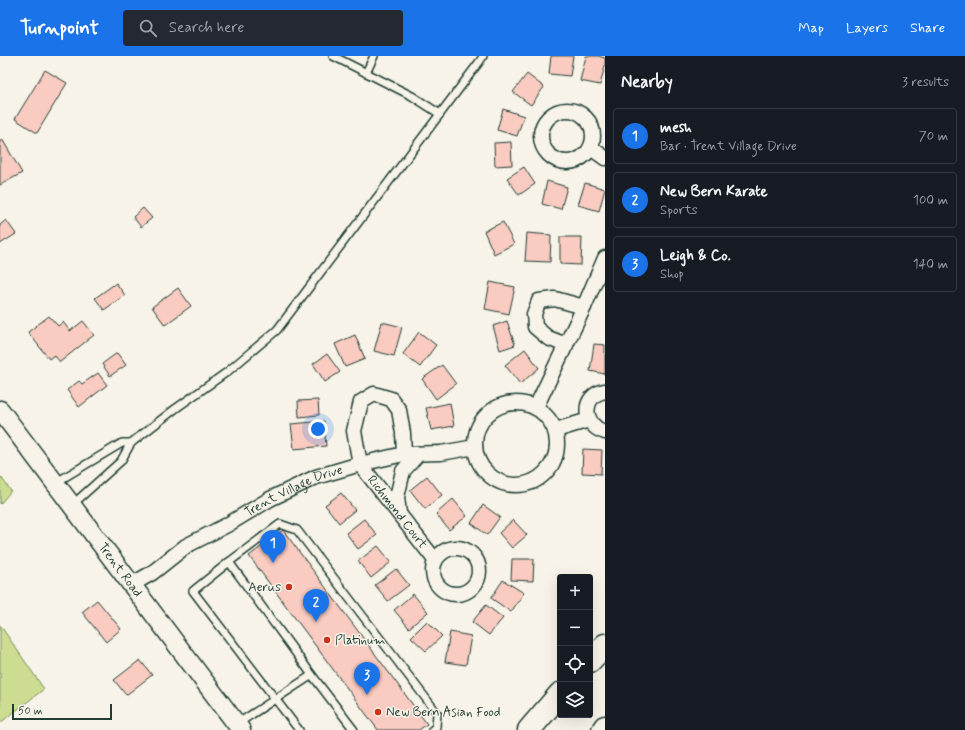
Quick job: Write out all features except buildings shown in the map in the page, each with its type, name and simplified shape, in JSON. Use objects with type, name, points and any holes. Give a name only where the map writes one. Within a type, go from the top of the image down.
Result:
[{"type":"highway","points":[[593,658],[605,644]]},
{"type":"highway","points":[[529,730],[557,697]]},
{"type":"street","points":[[562,110],[579,112],[599,134],[593,141],[591,148],[586,155],[578,160],[561,162],[553,158],[542,144],[541,136],[547,119],[562,110]]},
{"type":"street","points":[[591,148],[605,158]]},
{"type":"street","points":[[536,407],[584,308],[605,258]]},
{"type":"street","points":[[566,345],[548,338],[535,327],[534,314],[539,301],[555,299],[584,308]]},
{"type":"street","points":[[605,391],[595,395],[587,406],[587,413],[592,425],[605,432]]},
{"type":"street","points":[[360,464],[354,431],[361,402],[374,394],[391,399],[399,410],[403,433],[404,454]]},
{"type":"street","points":[[511,402],[524,403],[536,407],[551,421],[556,430],[558,444],[555,458],[548,470],[538,479],[525,484],[511,485],[497,481],[486,472],[478,461],[475,447],[476,434],[481,422],[488,413],[499,406],[511,402]]},
{"type":"street","name":"Trent Road","points":[[0,410],[239,727]]},
{"type":"street","points":[[556,430],[589,420]]},
{"type":"street","name":"Trent Village Drive","points":[[131,585],[152,573],[186,546],[227,525],[270,499],[316,477],[360,464],[404,454],[441,453],[475,447]]},
{"type":"street","points":[[400,514],[397,497],[403,471],[418,454]]},
{"type":"street","name":"Richmond Court","points":[[360,464],[435,560]]},
{"type":"lane","points":[[333,56],[412,96],[440,114]]},
{"type":"lane","points":[[366,73],[374,56]]},
{"type":"lane","points":[[72,506],[121,461],[131,443],[227,372],[277,330],[484,56]]},
{"type":"lane","points":[[55,483],[122,444],[131,443]]},
{"type":"lane","points":[[299,730],[193,591],[280,524],[297,530],[437,713],[436,727],[432,730]]},
{"type":"lane","points":[[229,562],[354,730]]},
{"type":"lane","points":[[239,727],[276,699],[312,675]]},
{"type":"green space","points":[[0,477],[11,491],[0,504]]},
{"type":"green space","points":[[0,625],[44,689],[0,723]]},
{"type":"place","name":"mesh","points":[[273,563]]},
{"type":"place","name":"Aerus","points":[[289,587]]},
{"type":"place","name":"New Bern Karate","points":[[316,622]]},
{"type":"place","name":"Platinum","points":[[327,640]]},
{"type":"place","name":"Leigh & Co.","points":[[367,695]]},
{"type":"place","name":"New Bern Asian Food","points":[[378,712]]}]
